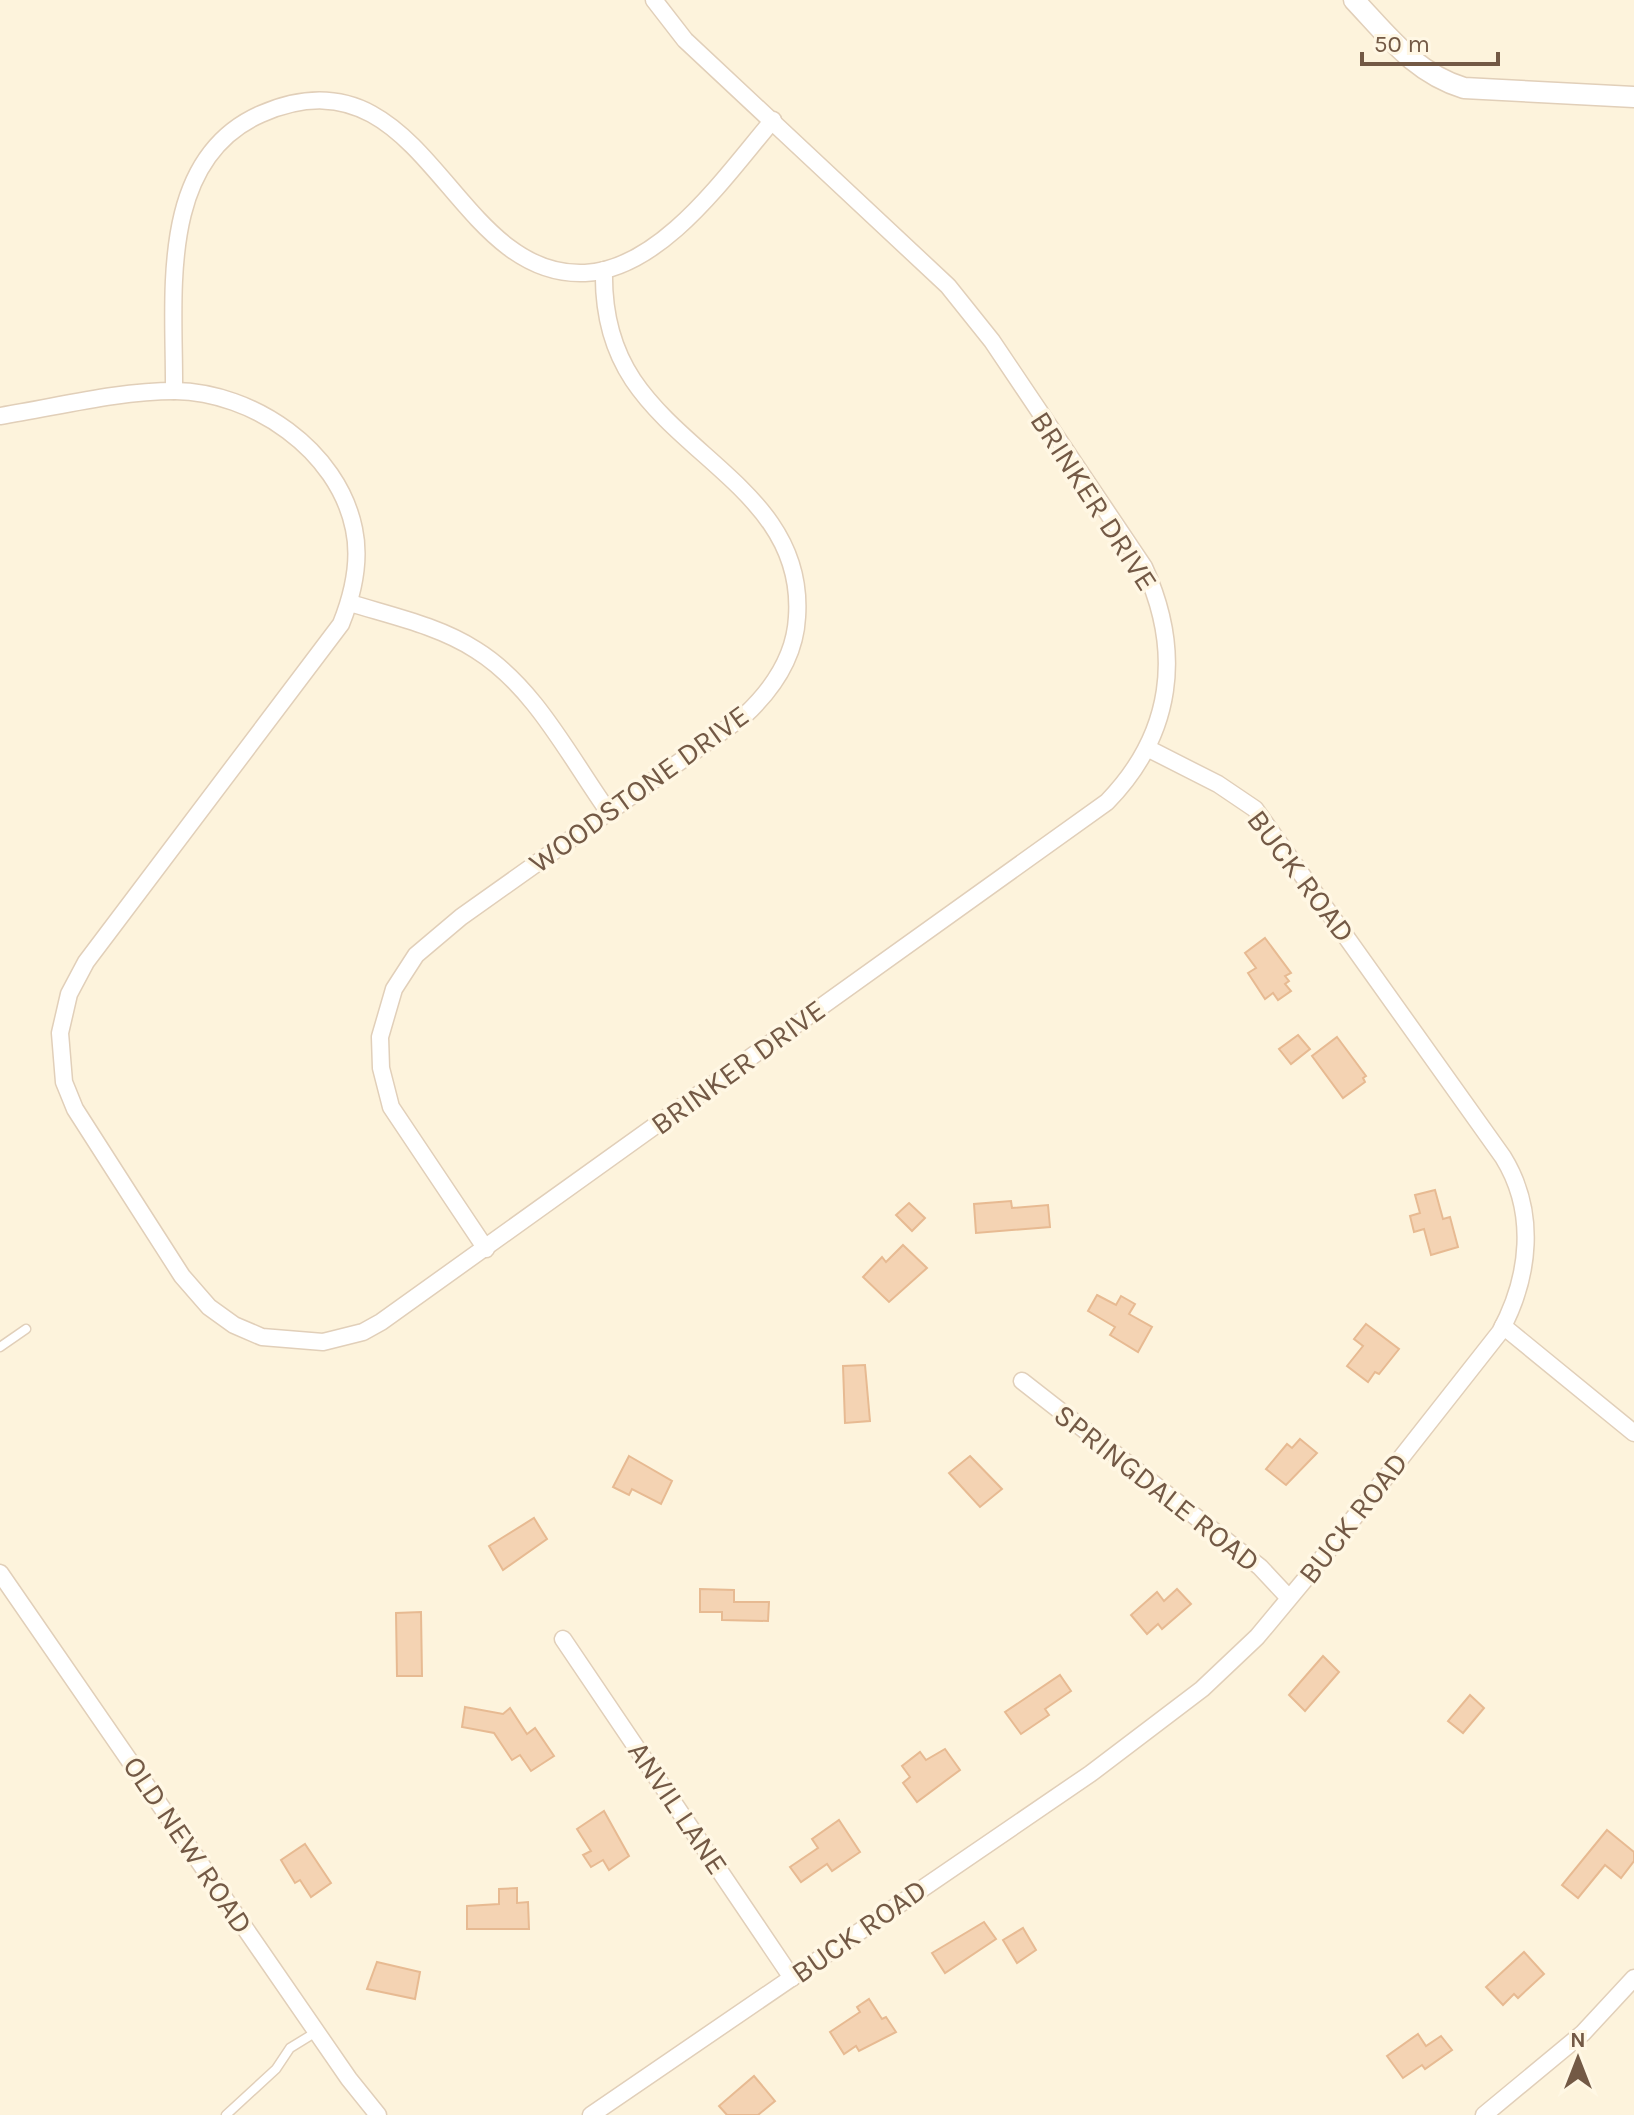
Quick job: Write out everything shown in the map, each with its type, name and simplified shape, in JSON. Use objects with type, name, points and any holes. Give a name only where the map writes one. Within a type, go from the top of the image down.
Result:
[{"type":"street","name":"BRINKER DRIVE","points":[[0,416],[174,391],[219,398],[246,407],[293,435],[314,454],[346,499],[357,551],[350,603],[330,643],[78,976],[66,1003],[60,1033],[64,1082],[75,1109],[194,1292],[234,1325],[262,1337],[292,1342],[323,1342],[363,1332],[486,1249],[1107,802],[1133,772],[1147,748],[1165,698],[1168,644],[1155,592],[1144,567],[966,307],[919,255],[685,40],[654,0]]},
{"type":"street","points":[[1354,0],[1412,61],[1444,82],[1464,88],[1634,97]]},
{"type":"street","points":[[174,391],[176,267],[179,226],[186,196],[199,169],[217,145],[252,118],[288,105],[335,104],[371,115],[411,141],[478,219],[525,261],[557,271],[604,270],[627,263],[664,240],[773,120]]},
{"type":"street","name":"WOODSTONE DRIVE","points":[[486,1249],[391,1107],[381,1068],[384,1017],[404,971],[426,944],[758,703],[786,661],[798,603],[790,554],[777,527],[761,507],[649,400],[622,361],[607,316],[604,270]]},
{"type":"street","points":[[350,603],[451,636],[500,667],[520,686],[608,811]]},
{"type":"street","name":"BUCK ROAD","points":[[591,2115],[1138,1739],[1202,1689],[1257,1637],[1503,1326],[1520,1284],[1526,1246],[1523,1205],[1503,1157],[1255,809],[1227,789],[1147,748]]},
{"type":"street","points":[[1503,1326],[1634,1433]]},
{"type":"street","name":"SPRINGDALE ROAD","points":[[1022,1381],[1260,1567],[1289,1598]]},
{"type":"street","name":"OLD NEW ROAD","points":[[0,1573],[317,2032],[378,2115]]},
{"type":"street","name":"ANVIL LANE","points":[[563,1639],[792,1978]]},
{"type":"street","points":[[1484,2115],[1562,2052],[1634,1978]]},
{"type":"lane","points":[[0,1347],[26,1329]]},
{"type":"lane","points":[[226,2115],[276,2069],[290,2048],[317,2032]]},
{"type":"building","points":[[1265,938],[1291,973],[1285,976],[1289,981],[1285,984],[1291,991],[1278,1000],[1273,993],[1265,999],[1248,973],[1256,968],[1245,953]]},
{"type":"building","points":[[1298,1035],[1310,1049],[1291,1064],[1279,1049]]},
{"type":"building","points":[[1337,1037],[1366,1076],[1363,1078],[1365,1082],[1343,1098],[1312,1056]]},
{"type":"building","points":[[1435,1190],[1443,1219],[1450,1217],[1458,1247],[1431,1255],[1424,1229],[1414,1232],[1410,1216],[1420,1213],[1415,1195]]},
{"type":"building","points":[[1011,1201],[1012,1208],[1048,1205],[1050,1227],[976,1233],[974,1204]]},
{"type":"building","points":[[909,1203],[925,1218],[912,1231],[896,1215]]},
{"type":"building","points":[[903,1245],[927,1268],[889,1302],[863,1277],[882,1257],[886,1262]]},
{"type":"building","points":[[1097,1295],[1116,1305],[1121,1296],[1135,1304],[1129,1314],[1152,1327],[1138,1352],[1110,1335],[1115,1327],[1088,1311]]},
{"type":"building","points":[[1366,1324],[1399,1349],[1379,1374],[1375,1372],[1368,1382],[1347,1366],[1363,1346],[1354,1339]]},
{"type":"building","points":[[865,1365],[870,1421],[845,1423],[843,1366]]},
{"type":"building","points":[[1300,1439],[1317,1453],[1286,1485],[1266,1469],[1287,1444],[1292,1448]]},
{"type":"building","points":[[629,1456],[672,1481],[661,1504],[632,1489],[629,1495],[613,1487]]},
{"type":"building","points":[[970,1456],[1002,1489],[980,1507],[949,1473]]},
{"type":"building","points":[[534,1518],[547,1539],[503,1570],[489,1546]]},
{"type":"building","points":[[700,1589],[734,1590],[734,1602],[769,1602],[768,1621],[722,1620],[722,1612],[700,1612]]},
{"type":"building","points":[[1177,1589],[1191,1604],[1162,1629],[1158,1624],[1147,1634],[1131,1615],[1157,1592],[1164,1601]]},
{"type":"building","points":[[421,1612],[422,1676],[397,1676],[396,1613]]},
{"type":"building","points":[[1323,1656],[1339,1672],[1305,1711],[1289,1695]]},
{"type":"building","points":[[1060,1675],[1071,1691],[1045,1709],[1049,1715],[1021,1734],[1005,1712]]},
{"type":"building","points":[[1470,1695],[1484,1708],[1463,1733],[1448,1721]]},
{"type":"building","points":[[465,1707],[503,1714],[510,1708],[527,1734],[535,1728],[554,1756],[531,1771],[520,1755],[512,1760],[494,1733],[462,1727]]},
{"type":"building","points":[[945,1749],[960,1770],[917,1802],[903,1783],[910,1777],[902,1766],[920,1752],[926,1760]]},
{"type":"building","points":[[604,1811],[629,1856],[609,1870],[603,1860],[591,1867],[583,1855],[591,1851],[577,1829]]},
{"type":"building","points":[[839,1820],[860,1852],[832,1871],[827,1864],[801,1882],[790,1867],[818,1848],[812,1839]]},
{"type":"building","points":[[1607,1830],[1634,1852],[1634,1861],[1621,1878],[1605,1865],[1578,1898],[1562,1885]]},
{"type":"building","points":[[305,1844],[331,1883],[311,1897],[300,1880],[295,1883],[281,1860]]},
{"type":"building","points":[[517,1888],[517,1903],[528,1902],[529,1929],[467,1929],[467,1906],[499,1904],[499,1889]]},
{"type":"building","points":[[984,1922],[996,1939],[945,1973],[932,1953]]},
{"type":"building","points":[[1023,1928],[1036,1950],[1017,1963],[1003,1940]]},
{"type":"building","points":[[1524,1952],[1544,1974],[1518,1998],[1514,1994],[1503,2005],[1486,1987]]},
{"type":"building","points":[[377,1962],[420,1972],[415,1999],[367,1989]]},
{"type":"building","points":[[869,1999],[882,2019],[886,2017],[896,2032],[859,2051],[856,2046],[844,2054],[830,2032],[860,2012],[857,2007]]},
{"type":"building","points":[[1418,2034],[1426,2046],[1441,2036],[1452,2050],[1425,2069],[1422,2065],[1403,2078],[1387,2056]]},
{"type":"building","points":[[754,2076],[775,2101],[758,2115],[727,2115],[719,2106]]}]
